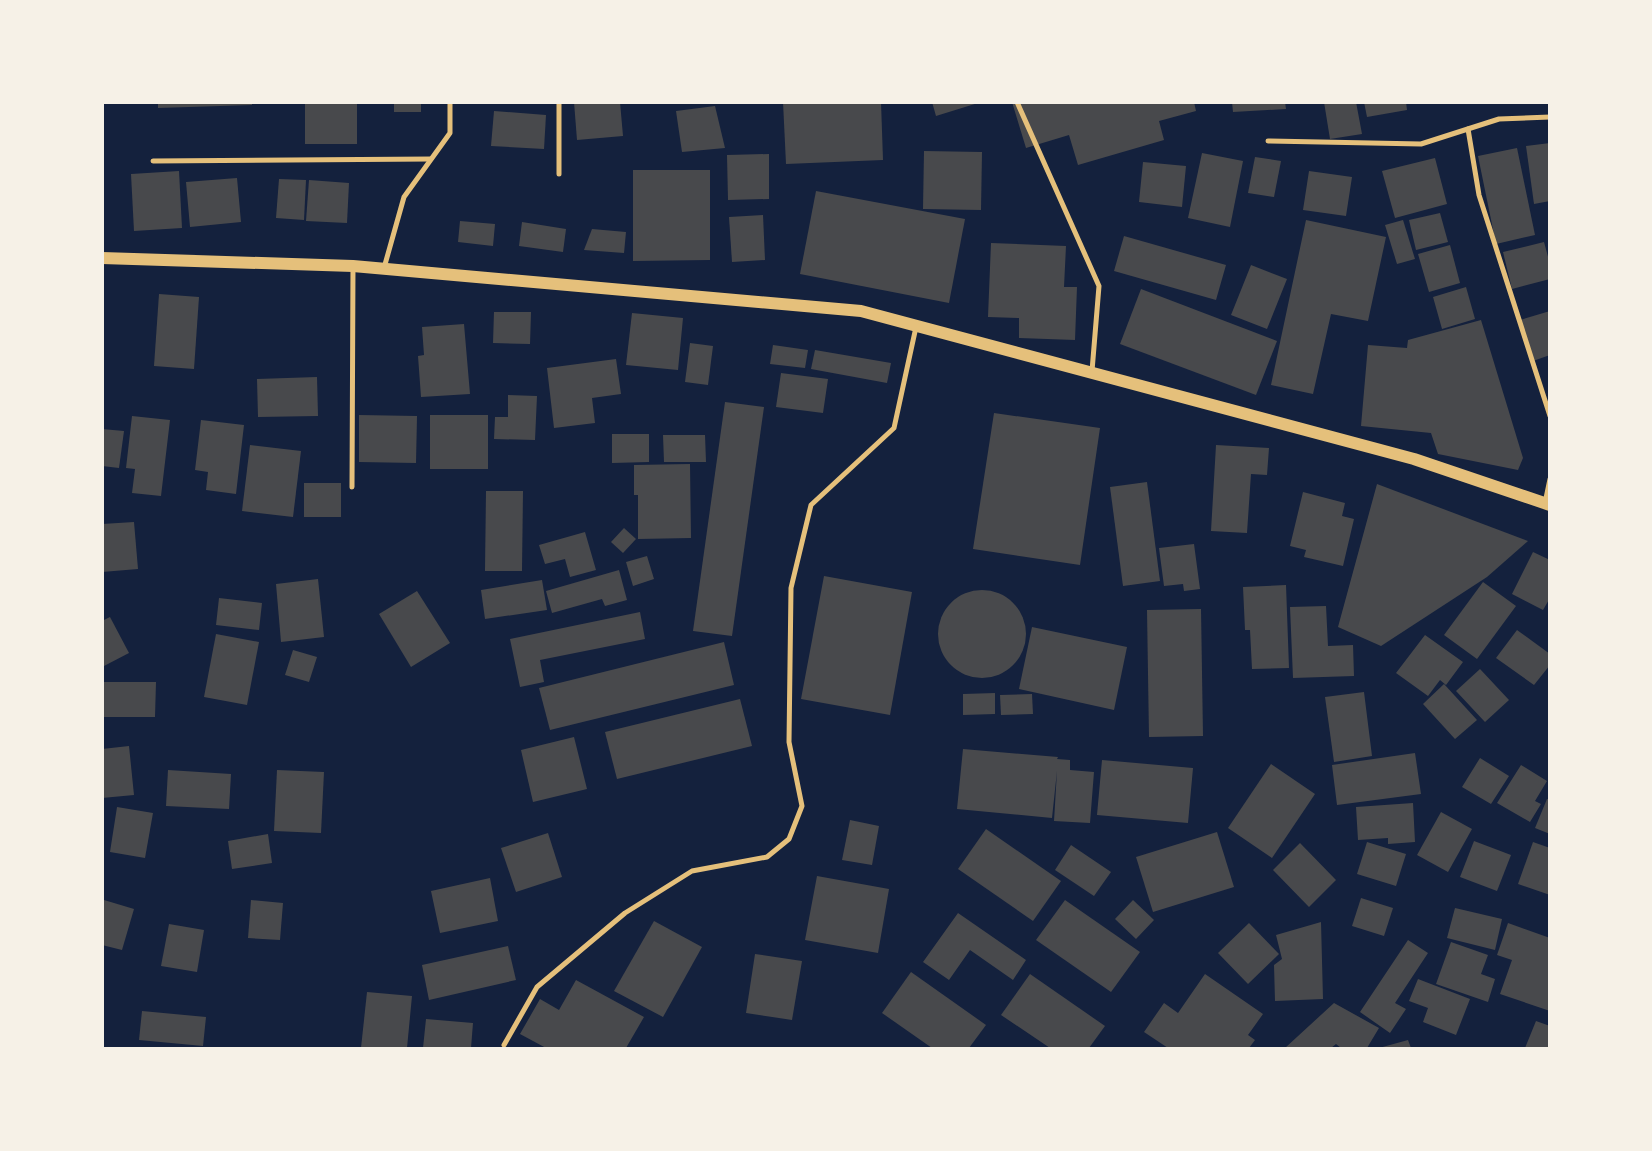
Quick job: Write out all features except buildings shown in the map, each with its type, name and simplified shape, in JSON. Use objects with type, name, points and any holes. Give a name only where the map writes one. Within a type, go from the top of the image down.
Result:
[{"type":"main road","points":[[102,258],[384,268],[862,311],[1414,459],[1547,504]]},
{"type":"street","points":[[384,268],[404,198],[450,133],[450,102]]},
{"type":"street","points":[[559,102],[559,174]]},
{"type":"street","points":[[1016,102],[1098,286],[1092,372]]},
{"type":"street","points":[[1268,142],[1421,144],[1499,119],[1550,117]]},
{"type":"street","points":[[1468,129],[1479,195],[1550,416]]},
{"type":"street","points":[[153,161],[431,159]]},
{"type":"street","points":[[352,487],[353,266]]},
{"type":"street","points":[[504,1045],[537,987],[625,913],[692,871],[766,857],[789,839],[802,806],[789,742],[790,588],[811,505],[894,428],[916,325]]},
{"type":"street","points":[[1547,504],[1550,479]]}]
